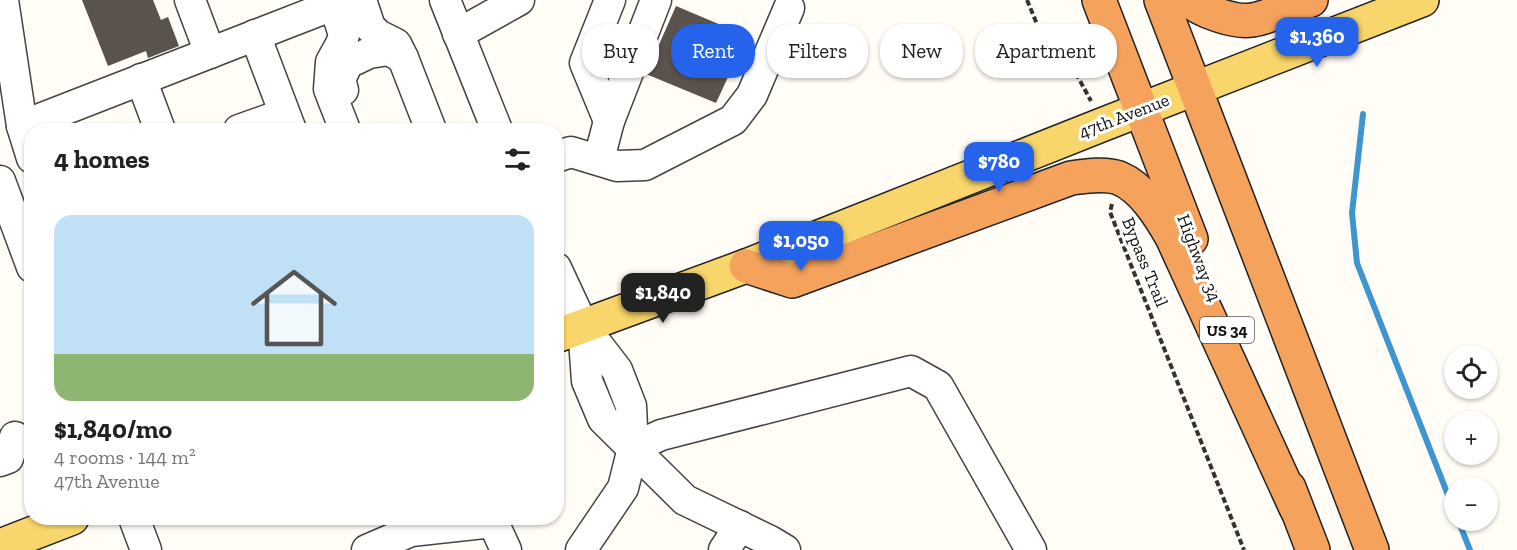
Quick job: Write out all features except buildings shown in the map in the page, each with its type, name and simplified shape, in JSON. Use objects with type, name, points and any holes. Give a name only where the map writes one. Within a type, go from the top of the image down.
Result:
[{"type":"highway","name":"Highway 34","points":[[1099,0],[1313,550]]},
{"type":"highway","name":"US 34","points":[[1161,0],[1372,550]]},
{"type":"highway","points":[[1189,0],[1195,5],[1226,18],[1251,20],[1311,0]]},
{"type":"highway","points":[[746,266],[792,280],[1071,178],[1090,175],[1119,178],[1140,193],[1158,213],[1172,237],[1296,508]]},
{"type":"main road","name":"47th Avenue","points":[[569,331],[746,266],[1422,0]]},
{"type":"main road","points":[[0,546],[54,525]]},
{"type":"street","points":[[3,0],[24,132]]},
{"type":"street","points":[[190,0],[210,53]]},
{"type":"street","points":[[445,0],[494,123]]},
{"type":"street","points":[[459,34],[519,0]]},
{"type":"street","points":[[609,121],[585,63],[610,0]]},
{"type":"street","points":[[599,159],[609,121],[656,0]]},
{"type":"street","points":[[30,123],[255,35],[347,2]]},
{"type":"street","points":[[347,2],[378,35],[396,44],[428,123]]},
{"type":"street","points":[[342,123],[329,89],[331,62],[344,35],[347,2]]},
{"type":"street","points":[[564,154],[571,152],[617,166],[645,165],[733,120],[752,95],[789,8]]},
{"type":"street","points":[[255,35],[288,122]]},
{"type":"street","points":[[356,123],[340,79],[348,63],[369,53],[389,50],[403,58]]},
{"type":"street","points":[[141,79],[157,123]]},
{"type":"street","points":[[0,181],[24,246]]},
{"type":"street","points":[[564,307],[569,331],[603,419],[685,500],[732,538],[785,550]]},
{"type":"street","points":[[633,448],[661,435],[911,371],[938,386],[1031,550]]},
{"type":"street","points":[[581,550],[623,488],[633,448]]},
{"type":"street","points":[[367,550],[411,531],[466,525]]},
{"type":"street","points":[[495,525],[506,550]]},
{"type":"path","points":[[1027,0],[1044,41],[1073,68],[1104,124]]},
{"type":"path","name":"Bypass Trail","points":[[1119,178],[1113,193],[1110,212],[1244,550]]},
{"type":"waterway","points":[[1363,114],[1352,213],[1357,263],[1444,485]]},
{"type":"waterway","points":[[1462,531],[1470,550]]}]
